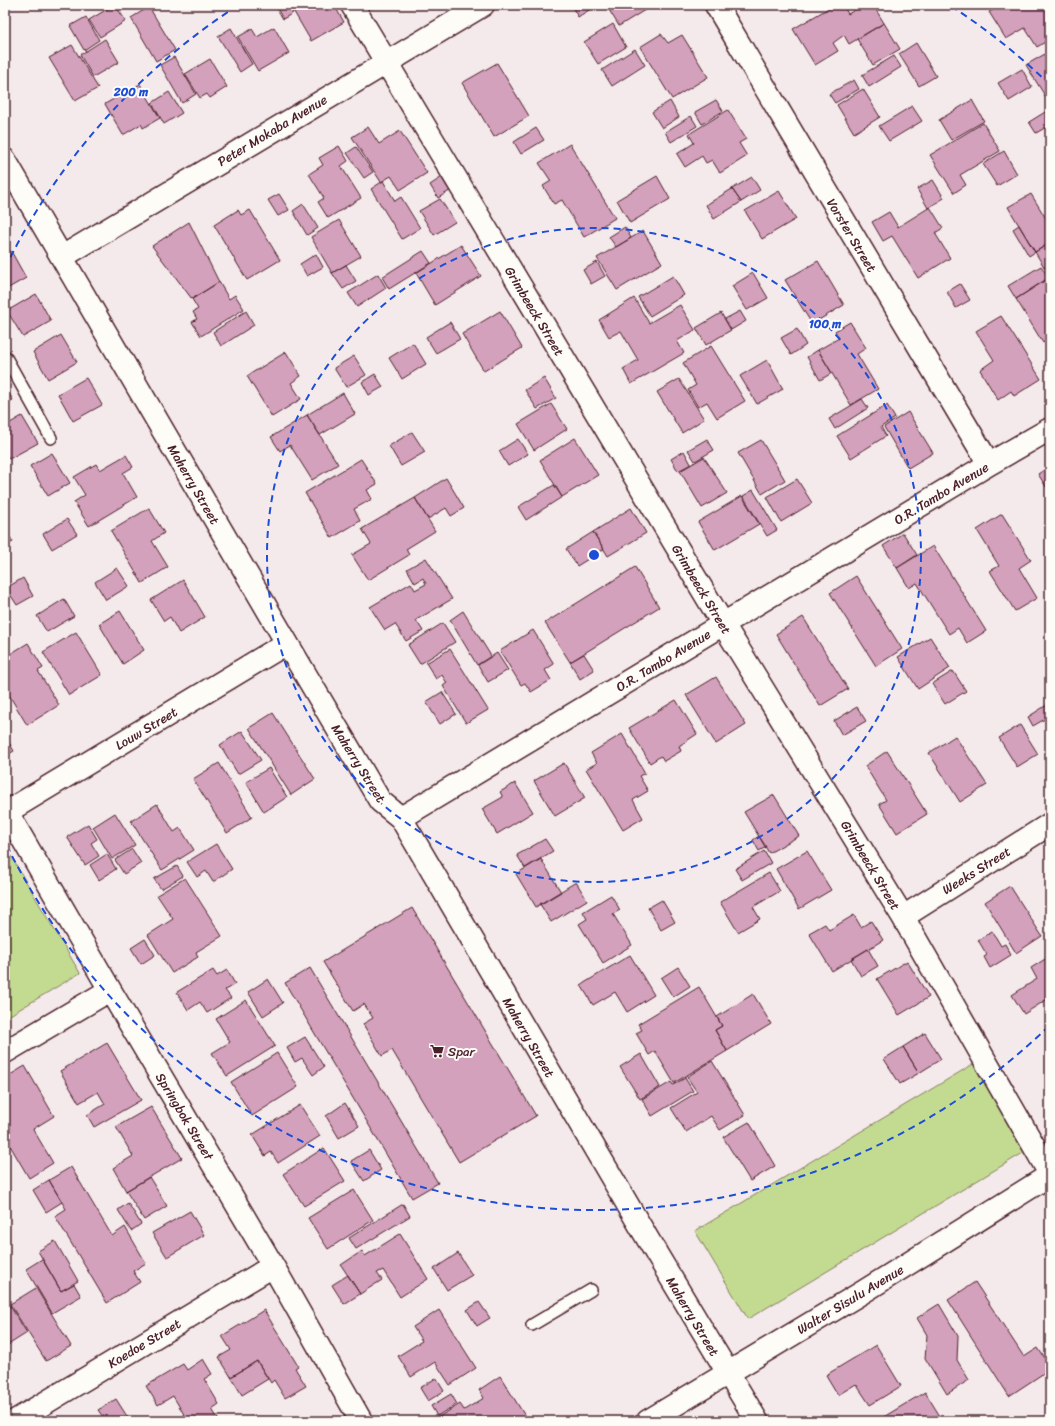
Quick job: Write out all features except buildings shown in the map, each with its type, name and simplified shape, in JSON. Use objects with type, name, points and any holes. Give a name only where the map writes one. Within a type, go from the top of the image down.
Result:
[{"type":"street","name":"Grimbeeck Street","points":[[352,5],[723,624],[902,917],[1050,1174]]},
{"type":"street","name":"Peter Mokaba Avenue","points":[[62,257],[483,5]]},
{"type":"street","name":"Vorster Street","points":[[716,5],[989,464]]},
{"type":"street","name":"Maherry Street","points":[[5,160],[380,801],[401,818],[757,1421]]},
{"type":"street","name":"O.R. Tambo Avenue","points":[[401,818],[989,464],[1050,429]]},
{"type":"street","name":"Louw Street","points":[[6,813],[287,643]]},
{"type":"street","name":"Springbok Street","points":[[6,813],[273,1266],[361,1421]]},
{"type":"street","name":"Weeks Street","points":[[902,917],[1050,824]]},
{"type":"street","points":[[5,1052],[110,990]]},
{"type":"street","name":"Walter Sisulu Avenue","points":[[648,1421],[870,1288],[1050,1174]]},
{"type":"street","name":"Koedoe Street","points":[[15,1421],[273,1266]]},
{"type":"lane","points":[[5,356],[51,438]]},
{"type":"lane","points":[[532,1325],[591,1290]]},
{"type":"green space","points":[[5,846],[80,973],[5,1018]]},
{"type":"green space","points":[[975,1063],[1028,1150],[748,1319],[695,1231]]},
{"type":"place","name":"Spar","points":[[437,1051]]}]
